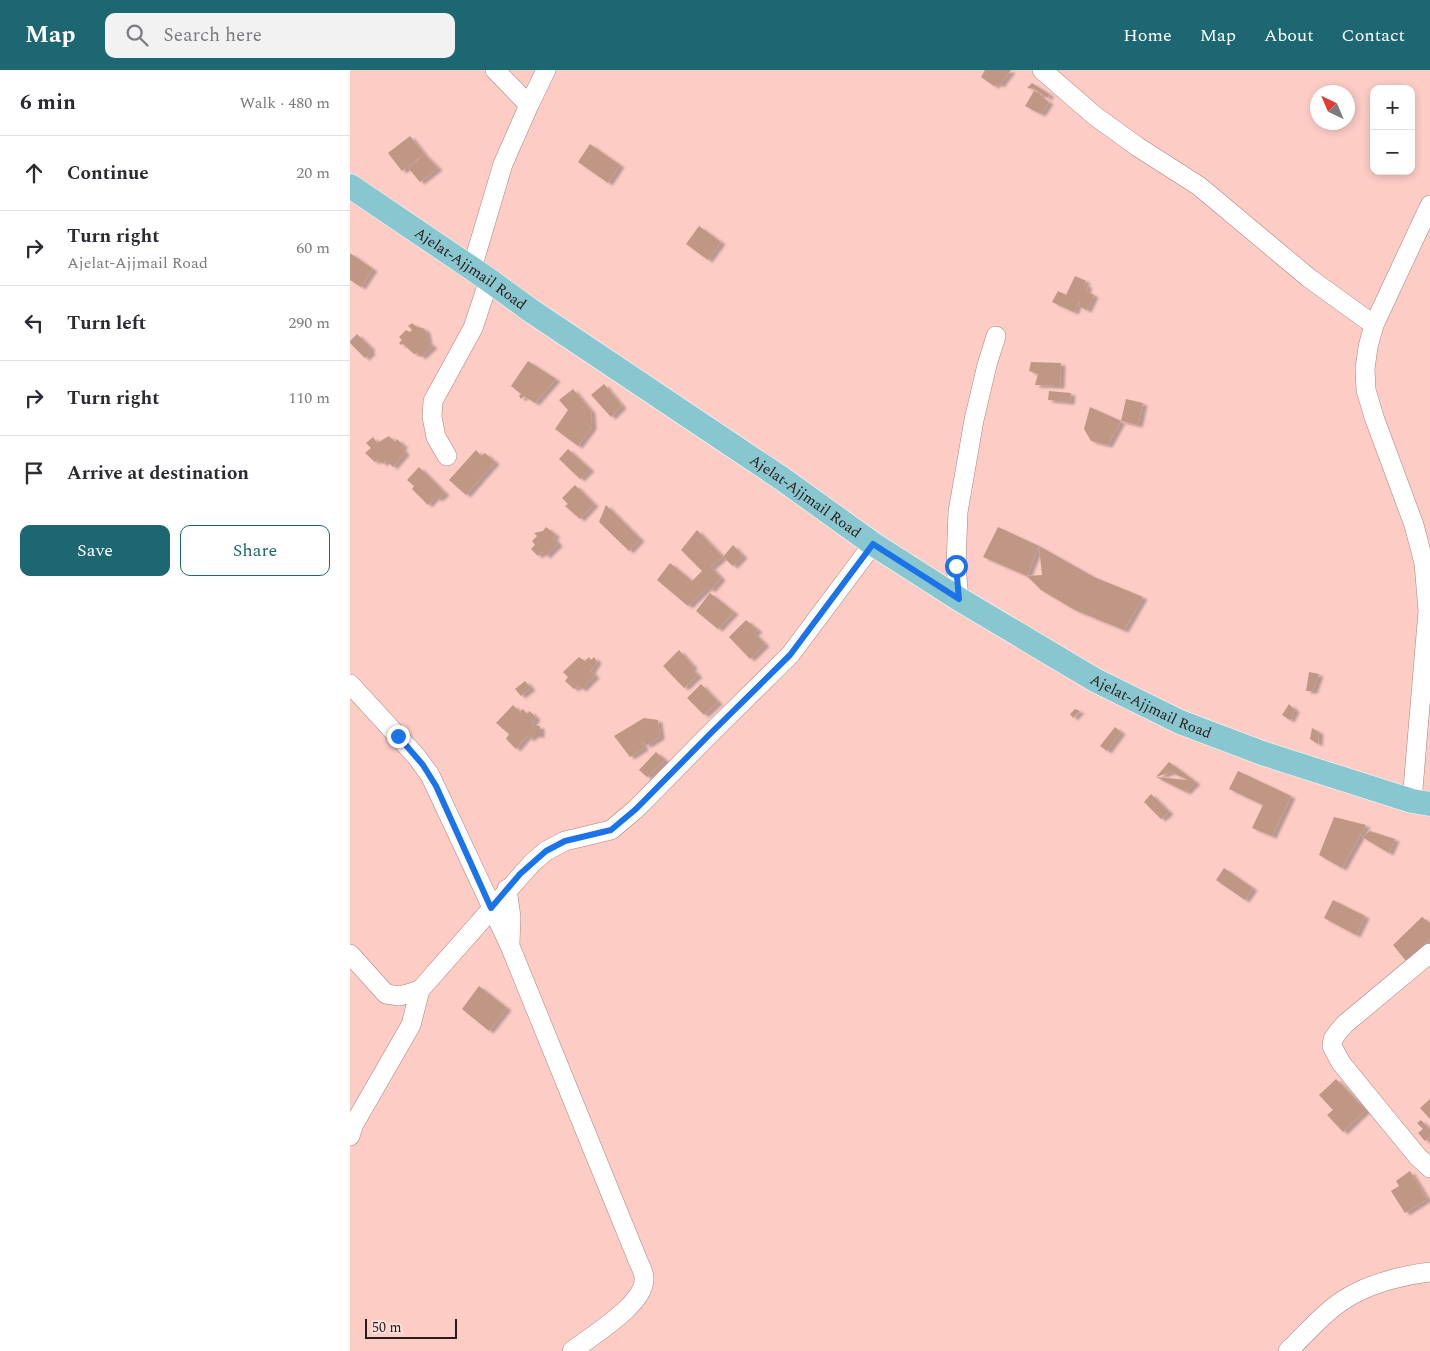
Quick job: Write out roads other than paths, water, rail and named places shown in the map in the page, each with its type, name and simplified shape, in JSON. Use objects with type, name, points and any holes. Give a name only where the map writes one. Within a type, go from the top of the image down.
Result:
[{"type":"main road","name":"Ajelat-Ajjmail Road","points":[[350,186],[530,310],[781,478],[873,544],[959,599],[1095,680],[1180,722],[1262,754],[1421,802]]},
{"type":"street","points":[[494,70],[529,105]]},
{"type":"street","points":[[447,456],[436,437],[432,417],[433,401],[473,328],[480,274],[503,164],[546,70]]},
{"type":"street","points":[[1042,70],[1095,116],[1138,147],[1199,186],[1308,278],[1374,325]]},
{"type":"street","points":[[1421,802],[1429,610],[1424,562],[1414,525],[1374,417],[1366,390],[1365,369],[1374,325],[1430,206]]},
{"type":"street","points":[[959,599],[956,566],[958,512],[976,411],[996,336]]},
{"type":"street","points":[[350,1136],[354,1124],[411,1025],[420,990],[507,889],[532,863],[556,845],[575,838],[611,830],[636,809],[790,655],[873,544]]},
{"type":"street","points":[[350,684],[416,756],[430,775],[510,946],[583,1122],[644,1278],[637,1298],[623,1312],[572,1351]]},
{"type":"street","points":[[507,889],[511,917],[510,946]]},
{"type":"street","points":[[1430,953],[1345,1024],[1333,1039],[1332,1046],[1341,1063],[1418,1157],[1430,1168]]},
{"type":"street","points":[[350,954],[411,1025]]},
{"type":"street","points":[[386,994],[400,996],[420,990]]},
{"type":"street","points":[[1288,1351],[1323,1317],[1342,1301],[1354,1294],[1412,1274],[1430,1272]]}]
